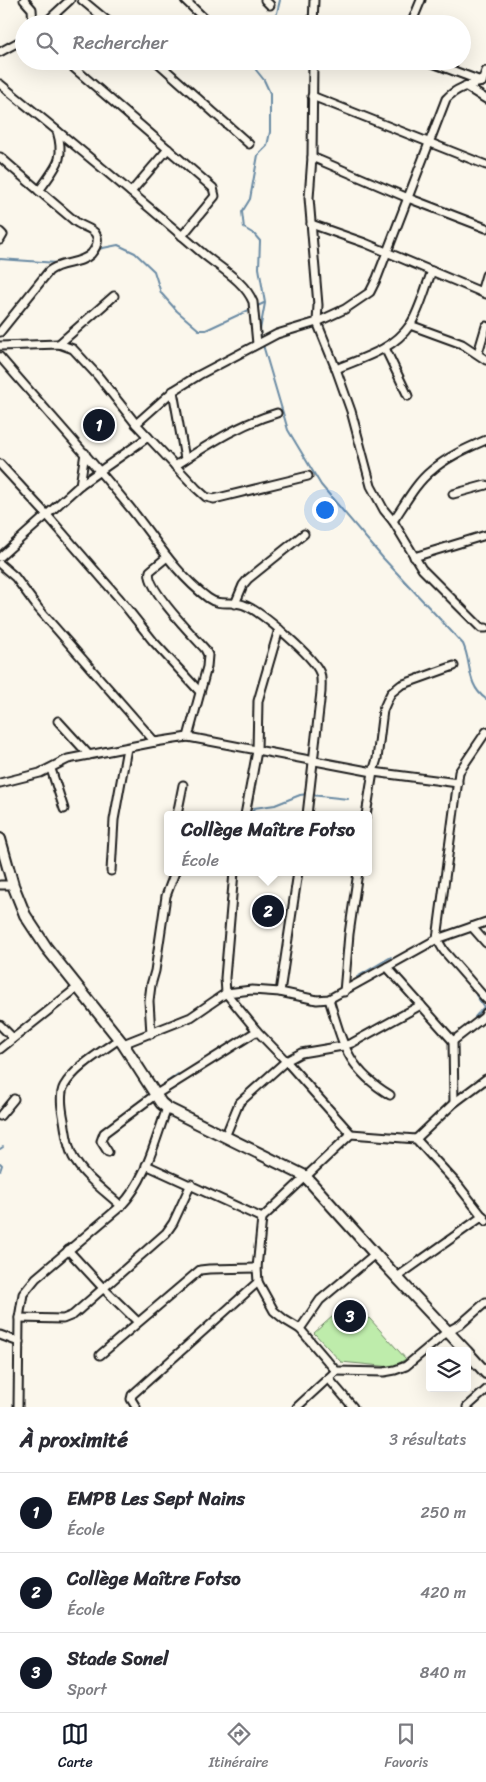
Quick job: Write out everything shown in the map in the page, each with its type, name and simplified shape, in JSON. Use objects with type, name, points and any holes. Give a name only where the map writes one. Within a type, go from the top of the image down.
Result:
[{"type":"main road","points":[[0,839],[12,885],[24,915],[46,947],[121,1042],[154,1095],[167,1108],[305,1176],[462,1347]]},
{"type":"main road","points":[[471,1357],[486,1373]]},
{"type":"street","points":[[24,0],[32,9],[33,15]]},
{"type":"street","points":[[54,15],[70,0]]},
{"type":"street","points":[[82,0],[100,15]]},
{"type":"street","points":[[185,0],[201,15]]},
{"type":"street","points":[[313,15],[314,0]]},
{"type":"street","points":[[415,15],[421,0]]},
{"type":"street","points":[[0,52],[15,44]]},
{"type":"street","points":[[76,70],[215,192],[215,196],[182,236]]},
{"type":"street","points":[[166,70],[249,144]]},
{"type":"street","points":[[313,70],[312,157],[309,198],[317,297],[317,322],[351,411],[371,486],[384,510],[393,521],[422,569],[481,628],[486,628]]},
{"type":"street","points":[[451,70],[482,82]]},
{"type":"street","points":[[482,82],[486,71]]},
{"type":"street","points":[[136,424],[174,391],[199,375],[277,334],[317,322],[345,309],[370,292],[387,253],[446,99],[453,91],[482,82]]},
{"type":"street","points":[[0,84],[237,281],[251,296],[253,302],[257,344]]},
{"type":"street","points":[[465,86],[486,99]]},
{"type":"street","points":[[312,96],[486,165]]},
{"type":"street","points":[[39,191],[62,155],[57,130]]},
{"type":"street","points":[[131,192],[168,149]]},
{"type":"street","points":[[0,157],[79,224],[94,232],[98,238],[97,245],[86,258],[52,268],[0,332]]},
{"type":"street","points":[[312,157],[408,198],[486,228]]},
{"type":"street","points":[[311,224],[365,243],[483,293],[486,275]]},
{"type":"street","points":[[0,232],[3,236],[0,240]]},
{"type":"street","points":[[336,369],[385,348],[399,338],[410,325],[432,271]]},
{"type":"street","points":[[60,344],[114,296]]},
{"type":"street","points":[[410,325],[449,338],[478,353],[486,360]]},
{"type":"street","points":[[478,353],[486,326]]},
{"type":"street","points":[[0,346],[60,344],[73,349],[98,376],[136,424],[206,497],[214,499],[308,476]]},
{"type":"street","points":[[385,348],[408,396]]},
{"type":"street","points":[[0,357],[85,453],[139,518],[167,556],[207,598],[215,603],[242,604],[249,607],[279,629],[308,655],[320,674],[321,692],[308,811]]},
{"type":"street","points":[[174,391],[185,459]]},
{"type":"street","points":[[175,466],[219,437],[255,419],[277,412]]},
{"type":"street","points":[[0,557],[80,485],[148,437]]},
{"type":"street","points":[[393,521],[430,471],[448,458],[486,440]]},
{"type":"street","points":[[80,485],[85,453]]},
{"type":"street","points":[[0,464],[47,515],[200,692]]},
{"type":"street","points":[[453,494],[486,485]]},
{"type":"street","points":[[235,604],[248,579],[304,534]]},
{"type":"street","points":[[414,557],[486,535]]},
{"type":"street","points":[[167,556],[150,571],[149,579],[176,618],[205,649],[208,655],[207,667],[188,738]]},
{"type":"street","points":[[0,564],[15,577],[38,608],[154,742]]},
{"type":"street","points":[[246,811],[257,751],[258,701],[279,629]]},
{"type":"street","points":[[367,811],[377,759],[383,710],[391,693],[401,685],[454,666]]},
{"type":"street","points":[[58,721],[90,755]]},
{"type":"street","points":[[486,732],[461,767],[437,939],[444,951],[486,999]]},
{"type":"street","points":[[0,783],[51,769],[68,759],[154,742],[188,738],[373,772],[458,783]]},
{"type":"street","points":[[111,871],[114,820],[127,748]]},
{"type":"street","points":[[51,769],[64,809]]},
{"type":"street","points":[[178,811],[183,785]]},
{"type":"street","points":[[151,1034],[149,1001],[151,985],[155,971],[166,896],[174,876]]},
{"type":"street","points":[[234,876],[225,978],[226,993],[256,1031],[286,1061],[351,1134],[416,1139],[458,1185],[484,1218],[397,1277]]},
{"type":"street","points":[[280,992],[297,876]]},
{"type":"street","points":[[344,992],[349,934],[357,876]]},
{"type":"street","points":[[0,885],[12,885]]},
{"type":"street","points":[[121,1206],[83,1172],[73,1157],[70,1148],[61,1108],[62,1089],[78,1069],[121,1042],[151,1034],[191,1017],[226,993],[252,990],[280,992],[317,1000],[329,999],[437,939],[486,922]]},
{"type":"street","points":[[472,927],[486,942]]},
{"type":"street","points":[[388,967],[453,1041],[454,1104]]},
{"type":"street","points":[[0,1049],[78,987]]},
{"type":"street","points":[[329,999],[343,1046],[356,1066],[378,1087],[390,1095]]},
{"type":"street","points":[[224,1137],[239,1103],[286,1061],[301,1053],[343,1046],[364,1038],[422,1005]]},
{"type":"street","points":[[453,1041],[485,1015]]},
{"type":"street","points":[[0,1025],[13,1038]]},
{"type":"street","points":[[108,1152],[101,1141],[104,1133],[154,1095],[256,1031]]},
{"type":"street","points":[[416,1139],[454,1104],[484,1083]]},
{"type":"street","points":[[0,1116],[14,1099]]},
{"type":"street","points":[[18,1407],[19,1318],[23,1294],[36,1278],[133,1194],[167,1108]]},
{"type":"street","points":[[351,1134],[262,1218],[257,1268],[258,1282],[274,1311],[300,1329],[336,1371],[359,1372],[395,1370],[406,1366],[448,1331],[461,1324],[486,1302]]},
{"type":"street","points":[[146,1165],[262,1218]]},
{"type":"street","points":[[19,1318],[63,1320],[68,1318],[166,1233],[173,1223],[191,1184]]},
{"type":"street","points":[[68,1250],[138,1322]]},
{"type":"street","points":[[300,1329],[320,1300],[375,1254]]},
{"type":"street","points":[[100,1355],[200,1270],[209,1268],[257,1268]]},
{"type":"street","points":[[136,1407],[131,1399],[132,1395],[258,1282]]},
{"type":"street","points":[[0,1334],[19,1342]]},
{"type":"street","points":[[297,1407],[336,1371]]},
{"type":"street","points":[[329,1379],[353,1407]]},
{"type":"street","points":[[467,1407],[486,1390]]},
{"type":"green space","points":[[352,1299],[406,1359],[392,1367],[341,1362],[314,1333]]},
{"type":"waterway","points":[[276,15],[280,0]]},
{"type":"waterway","points":[[256,70],[264,80],[270,93],[270,132],[267,146],[258,155],[250,199],[242,212],[244,228],[254,234],[260,241],[259,268],[265,303],[260,330],[261,341]]},
{"type":"waterway","points":[[98,249],[118,245],[135,253],[154,271],[161,293],[177,311],[199,330],[206,330],[264,303]]},
{"type":"waterway","points":[[0,259],[57,263]]},
{"type":"waterway","points":[[263,345],[288,430],[321,485],[383,558],[463,644],[472,680],[475,687],[486,699]]},
{"type":"waterway","points":[[253,811],[254,808],[275,805],[307,794]]},
{"type":"waterway","points":[[311,795],[348,799]]},
{"type":"waterway","points":[[357,977],[391,957]]},
{"type":"waterway","points":[[475,1017],[484,1007],[476,995]]},
{"type":"waterway","points":[[160,1087],[178,1074]]},
{"type":"waterway","points":[[0,1163],[2,1165],[0,1171]]},
{"type":"waterway","points":[[112,1218],[120,1211]]},
{"type":"place","name":"EMPB Les Sept Nains","points":[[99,425]]},
{"type":"place","name":"Collège Maître Fotso","points":[[268,911]]},
{"type":"place","name":"Stade Sonel","points":[[350,1316]]}]
